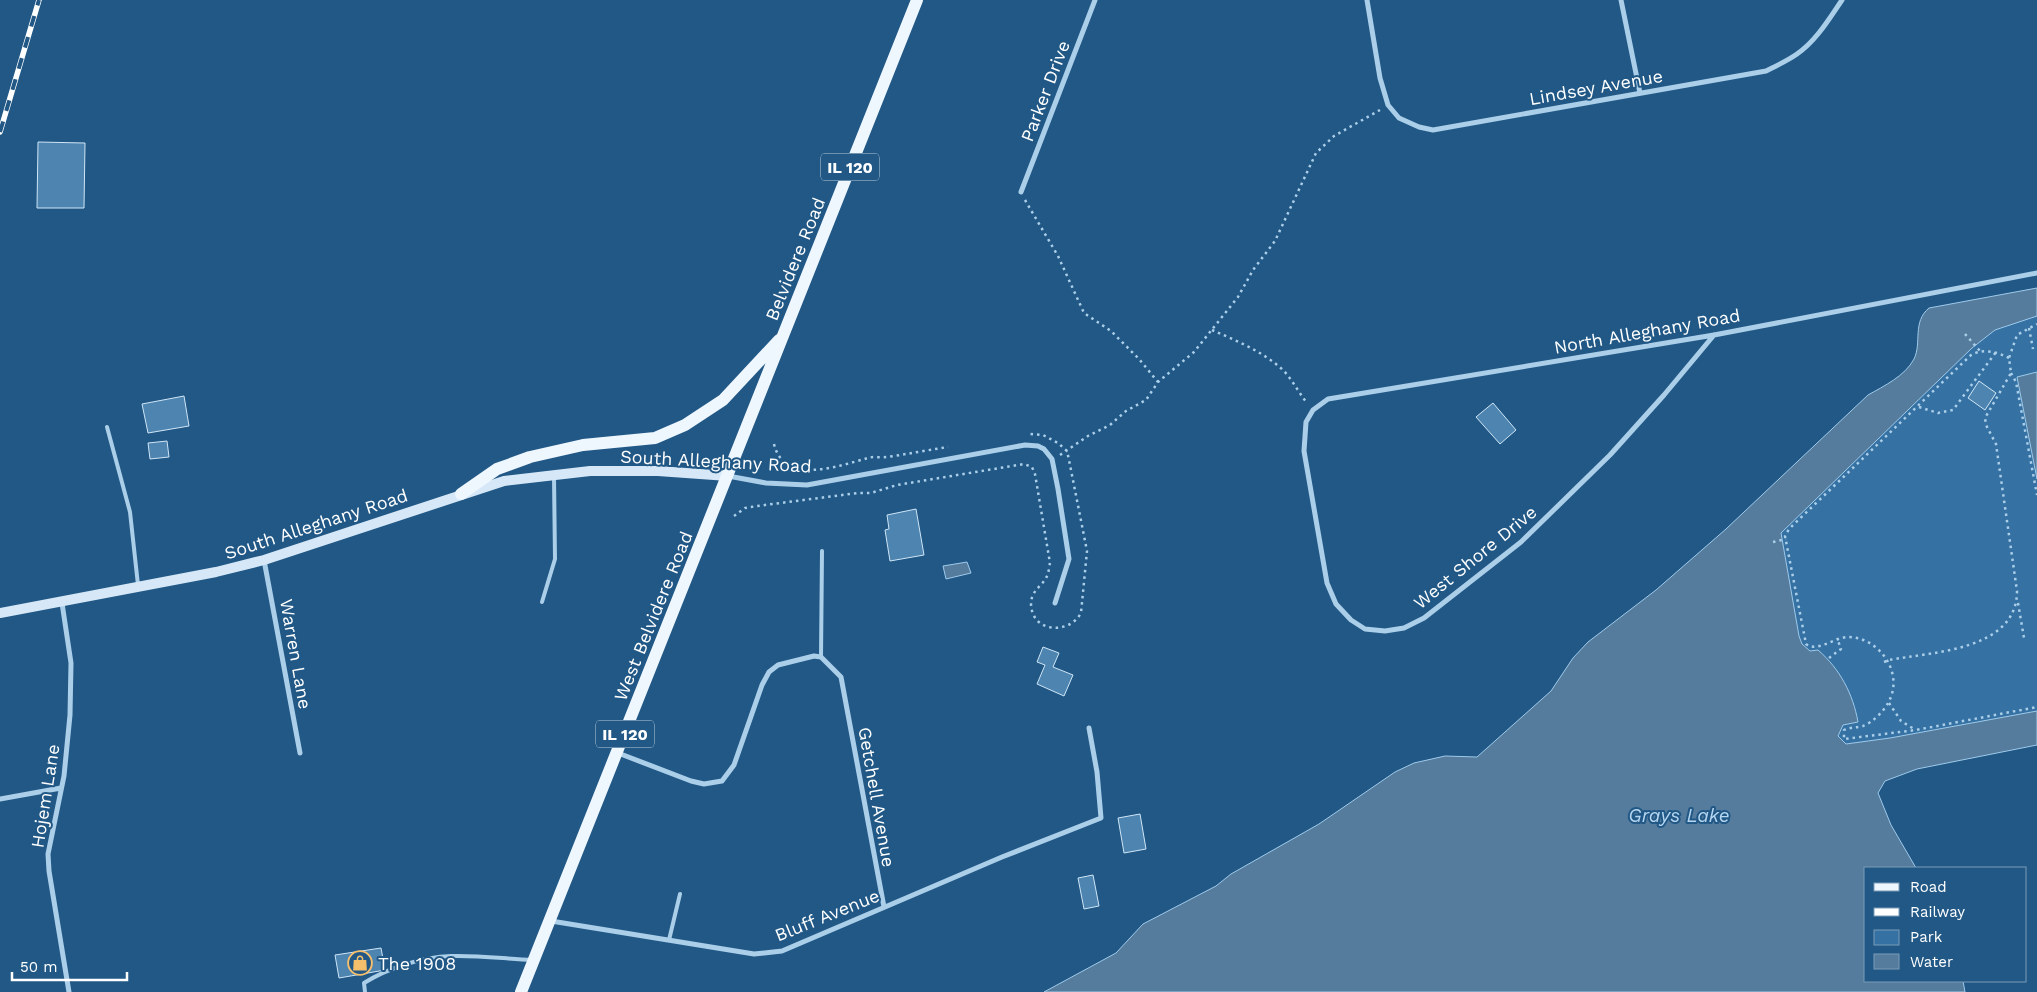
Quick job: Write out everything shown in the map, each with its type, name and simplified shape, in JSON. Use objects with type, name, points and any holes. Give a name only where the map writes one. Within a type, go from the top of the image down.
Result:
[{"type":"main road","name":"Belvidere Road","points":[[728,476],[917,0]]},
{"type":"main road","points":[[461,494],[497,469],[530,457],[583,446],[655,438],[685,425],[724,400],[784,335]]},
{"type":"main road","name":"West Belvidere Road","points":[[522,992],[728,476]]},
{"type":"street","name":"Parker Drive","points":[[1021,192],[1095,0]]},
{"type":"street","points":[[1367,0],[1380,78],[1388,105]]},
{"type":"street","points":[[1620,0],[1640,93]]},
{"type":"street","name":"Lindsey Avenue","points":[[1388,105],[1399,118],[1419,127],[1433,130],[1766,71],[1796,55],[1809,44],[1842,0]]},
{"type":"street","name":"North Alleghany Road","points":[[1313,410],[1328,399],[1610,350],[1714,335],[2037,273]]},
{"type":"street","name":"West Shore Drive","points":[[1313,410],[1306,422],[1304,436],[1305,458],[1327,583],[1336,604],[1351,620],[1365,629],[1385,631],[1404,628],[1424,618],[1521,542],[1610,456],[1714,335]]},
{"type":"street","name":"South Alleghany Road","points":[[0,613],[138,588],[264,560],[504,481],[590,471],[658,471],[728,476],[766,483],[807,485],[1025,445],[1038,446],[1044,449],[1052,459]]},
{"type":"street","points":[[1052,459],[1069,559],[1055,603]]},
{"type":"street","name":"Warren Lane","points":[[264,560],[300,753]]},
{"type":"street","name":"Hojem Lane","points":[[62,603],[71,662],[70,715],[61,788],[48,854],[49,871],[69,992]]},
{"type":"street","points":[[617,753],[691,781],[704,784],[722,781],[734,765],[762,685],[769,672],[778,664],[814,656],[820,657]]},
{"type":"street","name":"Getchell Avenue","points":[[820,657],[841,677],[884,907]]},
{"type":"street","name":"Bluff Avenue","points":[[550,921],[754,954],[782,951],[1002,857],[1101,818],[1097,772],[1089,728]]},
{"type":"street","points":[[0,799],[61,788]]},
{"type":"lane","points":[[107,426],[130,512],[138,588]]},
{"type":"lane","points":[[542,602],[555,559],[554,475]]},
{"type":"lane","points":[[820,657],[822,551]]},
{"type":"lane","points":[[669,940],[680,894]]},
{"type":"lane","points":[[365,992],[364,983],[378,974],[419,962],[450,956],[534,960]]},
{"type":"path","points":[[1052,459],[1110,425],[1126,411],[1146,400],[1158,382],[1185,360],[1238,297],[1253,270],[1275,241],[1316,153],[1325,143],[1345,129],[1388,105]]},
{"type":"path","points":[[1021,192],[1045,237],[1058,256],[1084,313],[1111,331],[1139,358],[1158,382]]},
{"type":"path","points":[[2037,324],[2017,335],[2009,358],[2016,382],[2037,495]]},
{"type":"path","points":[[2030,328],[2033,349]]},
{"type":"path","points":[[1212,330],[1238,341],[1271,361],[1292,381],[1313,410]]},
{"type":"path","points":[[1965,334],[1981,352]]},
{"type":"path","points":[[2009,358],[1996,352],[1981,352],[1971,355],[1785,534],[1806,644],[1811,647],[1820,646],[1838,638],[1850,637],[1866,640],[1877,647],[1891,672],[1893,687],[1889,699],[1867,724],[1844,730],[1842,734],[1844,739],[1904,732],[2037,707]]},
{"type":"path","points":[[1918,407],[1938,413],[1953,410],[1996,352]]},
{"type":"path","points":[[2012,373],[1985,418],[1986,425],[1996,444],[2017,602],[2024,638]]},
{"type":"path","points":[[734,516],[745,508],[871,493],[897,485],[1024,464],[1032,467],[1035,474],[1050,563],[1046,577],[1036,588],[1031,604],[1038,620],[1051,628],[1059,628],[1073,624],[1081,613],[1087,561],[1077,496],[1067,451],[1058,443],[1036,433],[1023,435]]},
{"type":"path","points":[[774,444],[779,458],[789,466],[800,470],[859,462],[869,457],[881,458],[950,447]]},
{"type":"path","points":[[1773,542],[1786,539]]},
{"type":"path","points":[[1886,661],[1974,644],[1999,629],[2014,612],[2017,602]]},
{"type":"path","points":[[1829,658],[1842,649],[1838,638]]},
{"type":"path","points":[[1889,699],[1904,724],[1904,732]]},
{"type":"path","points":[[1904,724],[1916,730]]},
{"type":"green space","points":[[2037,316],[2037,372],[2017,377],[2037,479],[2037,711],[1890,738],[1846,744],[1838,736],[1843,725],[1810,651],[1802,644],[1799,636],[1781,533],[1972,348],[1995,330]]},
{"type":"water","name":"Grays Lake","points":[[2037,288],[2037,316],[1995,330],[1972,348],[1781,533],[1802,644],[1810,651],[1818,650],[1826,657],[1839,674],[1853,702],[1858,722],[1843,725],[1838,736],[1846,744],[1890,738],[2037,711],[2037,745],[1917,769],[1885,781],[1878,793],[1891,825],[1915,867],[1864,867],[1864,982],[1963,982],[1965,992],[1044,992],[1116,953],[1143,924],[1216,886],[1231,874],[1319,824],[1395,772],[1414,763],[1445,756],[1477,757],[1551,691],[1573,658],[1588,642],[1656,590],[1726,529],[1868,395],[1894,380],[1905,371],[1914,359],[1919,326],[1929,308]]},
{"type":"water","points":[[2037,372],[2037,479],[2017,377]]},
{"type":"water","points":[[967,562],[971,573],[946,579],[943,566]]},
{"type":"building","points":[[38,142],[85,143],[84,208],[37,208]]},
{"type":"building","points":[[1979,381],[1996,393],[1985,410],[1968,398]]},
{"type":"building","points":[[184,396],[189,426],[148,433],[142,404]]},
{"type":"building","points":[[1493,403],[1516,430],[1500,444],[1476,417]]},
{"type":"building","points":[[167,441],[169,457],[150,459],[148,443]]},
{"type":"building","points":[[916,509],[924,555],[890,561],[885,530],[889,529],[887,515]]},
{"type":"building","points":[[1043,647],[1059,653],[1053,667],[1073,675],[1064,696],[1037,684],[1045,665],[1037,662]]},
{"type":"building","points":[[1140,814],[1146,849],[1124,853],[1118,818]]},
{"type":"building","points":[[1093,875],[1099,906],[1084,909],[1078,878]]},
{"type":"building","name":"The 1908","points":[[381,948],[385,970],[339,978],[335,955]]},
{"type":"railway","points":[[0,132],[39,0]]},
{"type":"place","name":"The 1908","points":[[360,963]]}]
